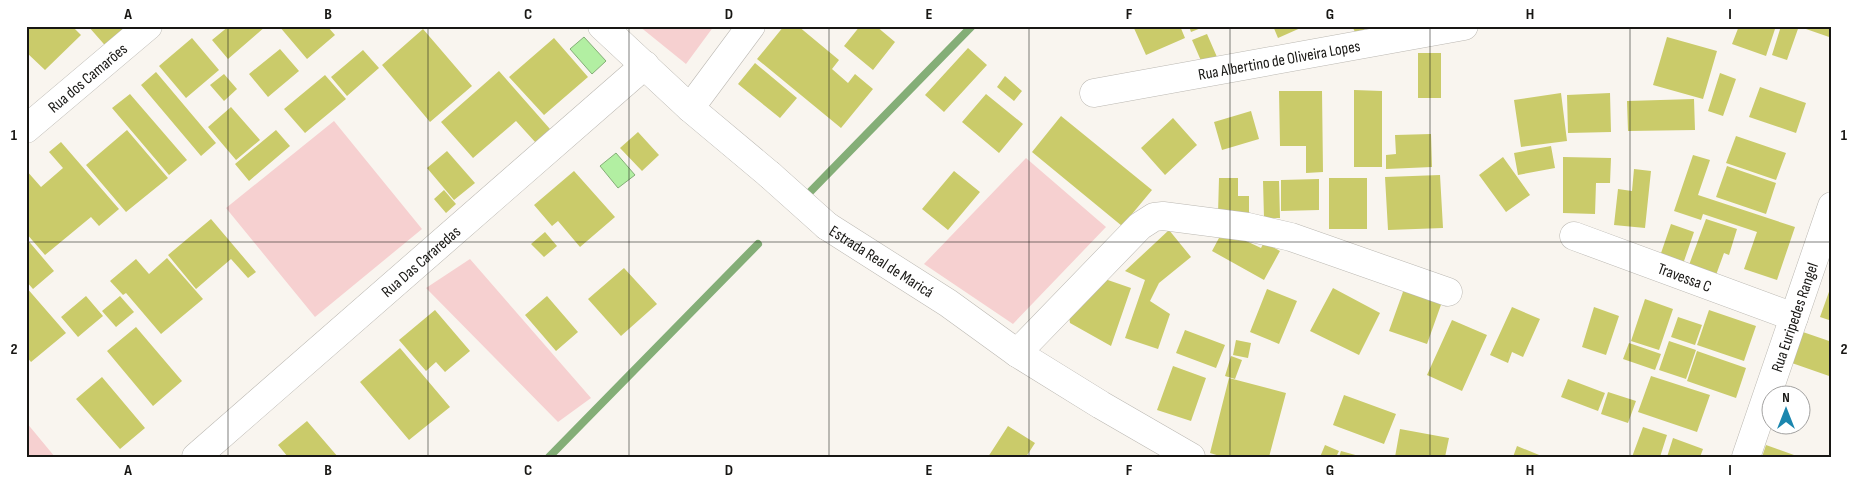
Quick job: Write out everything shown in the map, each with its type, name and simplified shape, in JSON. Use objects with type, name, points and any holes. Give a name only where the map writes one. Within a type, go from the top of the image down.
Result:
[{"type":"street","name":"Rua dos Camarões","points":[[26,128],[148,26]]},
{"type":"street","name":"Estrada Real de Maricá","points":[[602,26],[690,108],[827,226],[948,303],[1017,353],[1101,405],[1191,457]]},
{"type":"street","points":[[690,108],[751,26]]},
{"type":"street","name":"Rua Albertino de Oliveira Lopes","points":[[1094,93],[1464,26]]},
{"type":"street","name":"Rua Das Cararedas","points":[[196,457],[645,65]]},
{"type":"street","name":"Rua Euripedes Rangel","points":[[1746,457],[1832,206]]},
{"type":"street","points":[[1017,353],[1122,243],[1140,226],[1154,217],[1163,216],[1248,227],[1291,237],[1448,292]]},
{"type":"street","name":"Travessa C","points":[[1574,236],[1794,316]]},
{"type":"shaded area","points":[[639,26],[714,26],[686,64]]},
{"type":"shaded area","points":[[584,37],[606,61],[592,74],[570,49]]},
{"type":"shaded area","points":[[334,121],[422,229],[315,317],[226,208]]},
{"type":"shaded area","points":[[616,153],[635,175],[618,188],[600,166]]},
{"type":"shaded area","points":[[1026,158],[1106,227],[1013,324],[924,264]]},
{"type":"shaded area","points":[[470,259],[591,398],[558,422],[426,288]]},
{"type":"shaded area","points":[[26,422],[55,457],[26,457]]},
{"type":"building","points":[[26,26],[72,26],[81,35],[45,70],[26,52]]},
{"type":"building","points":[[88,26],[134,26],[110,51]]},
{"type":"building","points":[[229,26],[266,26],[228,59],[212,40]]},
{"type":"building","points":[[279,26],[327,26],[335,35],[307,59]]},
{"type":"building","points":[[784,26],[798,26],[839,60],[832,69],[848,83],[855,74],[873,89],[841,128],[757,59]]},
{"type":"building","points":[[860,26],[876,26],[895,42],[873,70],[844,46]]},
{"type":"building","points":[[1133,26],[1180,26],[1185,38],[1146,55]]},
{"type":"building","points":[[1189,26],[1206,26],[1191,32]]},
{"type":"building","points":[[1273,26],[1305,26],[1278,38]]},
{"type":"building","points":[[1352,26],[1371,26],[1356,34]]},
{"type":"building","points":[[1739,26],[1776,26],[1766,56],[1732,44]]},
{"type":"building","points":[[1781,26],[1799,26],[1787,60],[1772,55]]},
{"type":"building","points":[[1806,26],[1832,26],[1832,38],[1806,29]]},
{"type":"building","points":[[423,29],[472,86],[430,122],[382,65]]},
{"type":"building","points":[[1207,34],[1217,57],[1202,63],[1192,40]]},
{"type":"building","points":[[1667,37],[1717,51],[1703,99],[1653,85]]},
{"type":"building","points":[[192,38],[219,70],[186,98],[159,66]]},
{"type":"building","points":[[554,38],[588,77],[544,115],[509,77]]},
{"type":"building","points":[[968,48],[987,65],[944,112],[925,95]]},
{"type":"building","points":[[280,49],[299,71],[268,97],[249,74]]},
{"type":"building","points":[[363,50],[379,68],[347,96],[331,77]]},
{"type":"building","points":[[1418,53],[1441,53],[1441,98],[1418,98]]},
{"type":"building","points":[[755,63],[797,98],[780,118],[738,84]]},
{"type":"building","points":[[499,71],[550,129],[536,143],[516,121],[473,158],[441,122]]},
{"type":"building","points":[[156,72],[216,143],[201,156],[141,85]]},
{"type":"building","points":[[1720,73],[1736,79],[1723,116],[1708,111]]},
{"type":"building","points":[[224,74],[237,89],[224,101],[210,85]]},
{"type":"building","points":[[325,75],[346,99],[305,133],[284,109]]},
{"type":"building","points":[[1005,76],[1022,91],[1014,101],[997,87]]},
{"type":"building","points":[[1760,87],[1806,103],[1796,133],[1749,117]]},
{"type":"building","points":[[1354,90],[1382,91],[1382,167],[1354,167]]},
{"type":"building","points":[[1279,91],[1322,91],[1323,172],[1306,173],[1306,146],[1280,146]]},
{"type":"building","points":[[1561,93],[1567,141],[1521,147],[1514,100]]},
{"type":"building","points":[[1610,93],[1611,132],[1568,133],[1567,95]]},
{"type":"building","points":[[130,94],[187,160],[169,175],[112,108]]},
{"type":"building","points":[[986,94],[1023,124],[999,153],[962,122]]},
{"type":"building","points":[[1694,99],[1695,130],[1628,131],[1627,101]]},
{"type":"building","points":[[231,107],[260,140],[236,160],[208,127]]},
{"type":"building","points":[[1251,111],[1259,139],[1222,150],[1214,122]]},
{"type":"building","points":[[1061,116],[1152,190],[1122,226],[1032,152]]},
{"type":"building","points":[[1173,118],[1197,145],[1165,175],[1141,148]]},
{"type":"building","points":[[127,130],[168,178],[126,212],[86,165]]},
{"type":"building","points":[[276,130],[290,146],[249,181],[235,164]]},
{"type":"building","points":[[638,132],[659,155],[642,171],[620,148]]},
{"type":"building","points":[[1431,134],[1432,167],[1386,169],[1386,155],[1396,154],[1395,135]]},
{"type":"building","points":[[1736,136],[1786,153],[1776,180],[1726,163]]},
{"type":"building","points":[[61,142],[119,209],[99,226],[91,217],[45,255],[26,233],[26,170],[41,187],[63,168],[49,152]]},
{"type":"building","points":[[1551,146],[1555,168],[1518,175],[1514,153]]},
{"type":"building","points":[[447,151],[475,183],[454,200],[427,168]]},
{"type":"building","points":[[1693,155],[1710,160],[1698,195],[1795,227],[1777,280],[1744,269],[1757,232],[1703,214],[1701,220],[1674,211]]},
{"type":"building","points":[[1503,157],[1530,195],[1506,212],[1479,175]]},
{"type":"building","points":[[1563,157],[1611,158],[1610,183],[1596,183],[1595,214],[1563,213]]},
{"type":"building","points":[[1727,166],[1776,183],[1766,214],[1716,197]]},
{"type":"building","points":[[1634,169],[1651,171],[1645,228],[1614,225],[1618,189],[1632,191]]},
{"type":"building","points":[[574,171],[615,217],[580,247],[558,221],[552,226],[534,205]]},
{"type":"building","points":[[954,171],[980,192],[948,230],[922,209]]},
{"type":"building","points":[[1440,175],[1443,228],[1388,230],[1385,177]]},
{"type":"building","points":[[1219,178],[1238,178],[1238,196],[1249,196],[1249,214],[1218,214]]},
{"type":"building","points":[[1329,178],[1367,178],[1367,229],[1329,229]]},
{"type":"building","points":[[1319,179],[1319,210],[1281,211],[1281,180]]},
{"type":"building","points":[[1263,181],[1279,181],[1280,218],[1264,218]]},
{"type":"building","points":[[444,190],[456,204],[446,213],[434,199]]},
{"type":"building","points":[[211,219],[256,272],[248,278],[231,259],[196,289],[168,255]]},
{"type":"building","points":[[1706,219],[1737,229],[1729,255],[1724,253],[1716,275],[1689,265]]},
{"type":"building","points":[[1671,224],[1694,232],[1683,264],[1660,256]]},
{"type":"building","points":[[1169,230],[1191,257],[1159,283],[1150,301],[1170,314],[1158,349],[1125,338],[1145,280],[1125,271]]},
{"type":"building","points":[[545,232],[557,246],[544,257],[531,244]]},
{"type":"building","points":[[26,238],[54,271],[33,289],[26,281]]},
{"type":"building","points":[[1219,238],[1242,239],[1261,248],[1264,242],[1280,251],[1264,280],[1212,251]]},
{"type":"building","points":[[167,258],[203,299],[161,334],[126,293],[123,295],[110,281],[136,259],[149,274]]},
{"type":"building","points":[[624,268],[657,304],[621,336],[588,299]]},
{"type":"building","points":[[1102,278],[1131,288],[1111,346],[1070,323],[1068,311]]},
{"type":"building","points":[[26,287],[66,333],[31,362],[26,356]]},
{"type":"building","points":[[1333,288],[1380,313],[1359,355],[1310,331]]},
{"type":"building","points":[[1267,289],[1297,301],[1279,344],[1250,332]]},
{"type":"building","points":[[1404,289],[1442,302],[1427,344],[1389,331]]},
{"type":"building","points":[[1830,289],[1832,290],[1832,321],[1820,317]]},
{"type":"building","points":[[86,296],[103,316],[78,337],[61,317]]},
{"type":"building","points":[[120,296],[134,312],[116,327],[102,311]]},
{"type":"building","points":[[547,296],[578,332],[556,351],[525,315]]},
{"type":"building","points":[[1645,299],[1673,309],[1659,350],[1631,341]]},
{"type":"building","points":[[1512,307],[1540,319],[1523,357],[1512,352],[1508,363],[1490,355]]},
{"type":"building","points":[[1594,307],[1619,316],[1606,355],[1582,347]]},
{"type":"building","points":[[435,310],[470,351],[445,372],[436,362],[426,371],[399,340]]},
{"type":"building","points":[[1709,310],[1756,326],[1744,361],[1697,345]]},
{"type":"building","points":[[1678,317],[1702,325],[1695,345],[1671,337]]},
{"type":"building","points":[[1452,320],[1487,335],[1462,391],[1427,375]]},
{"type":"building","points":[[136,327],[182,381],[153,406],[107,351]]},
{"type":"building","points":[[1185,330],[1225,345],[1216,368],[1176,353]]},
{"type":"building","points":[[1800,331],[1832,342],[1832,377],[1789,362]]},
{"type":"building","points":[[1236,340],[1251,343],[1248,358],[1233,355]]},
{"type":"building","points":[[1669,341],[1696,350],[1686,379],[1659,370]]},
{"type":"building","points":[[1629,343],[1661,354],[1655,370],[1623,359]]},
{"type":"building","points":[[400,348],[450,407],[409,440],[360,382]]},
{"type":"building","points":[[1697,351],[1746,368],[1736,398],[1687,381]]},
{"type":"building","points":[[1231,356],[1242,360],[1235,379],[1225,376]]},
{"type":"building","points":[[1173,366],[1206,378],[1191,421],[1157,410]]},
{"type":"building","points":[[1651,376],[1710,395],[1697,432],[1638,412]]},
{"type":"building","points":[[102,377],[145,428],[120,449],[76,399]]},
{"type":"building","points":[[1229,378],[1286,393],[1269,457],[1223,457],[1210,453]]},
{"type":"building","points":[[1568,379],[1605,393],[1598,411],[1561,397]]},
{"type":"building","points":[[1608,392],[1636,401],[1628,423],[1601,414]]},
{"type":"building","points":[[1344,395],[1396,414],[1384,444],[1333,425]]},
{"type":"building","points":[[307,421],[338,457],[288,457],[278,445]]},
{"type":"building","points":[[1008,426],[1035,443],[1026,457],[988,457]]},
{"type":"building","points":[[1643,427],[1667,435],[1660,457],[1632,457]]},
{"type":"building","points":[[1400,429],[1449,438],[1445,457],[1395,457]]},
{"type":"building","points":[[1673,438],[1703,449],[1700,457],[1667,457]]},
{"type":"building","points":[[1325,445],[1339,451],[1336,457],[1320,457]]},
{"type":"building","points":[[1766,445],[1794,455],[1793,457],[1762,457]]},
{"type":"building","points":[[1517,446],[1544,457],[1513,457]]},
{"type":"building","points":[[1341,451],[1359,456],[1359,457],[1339,457]]},
{"type":"waterway","points":[[809,193],[972,26]]},
{"type":"waterway","points":[[549,457],[758,244]]}]
